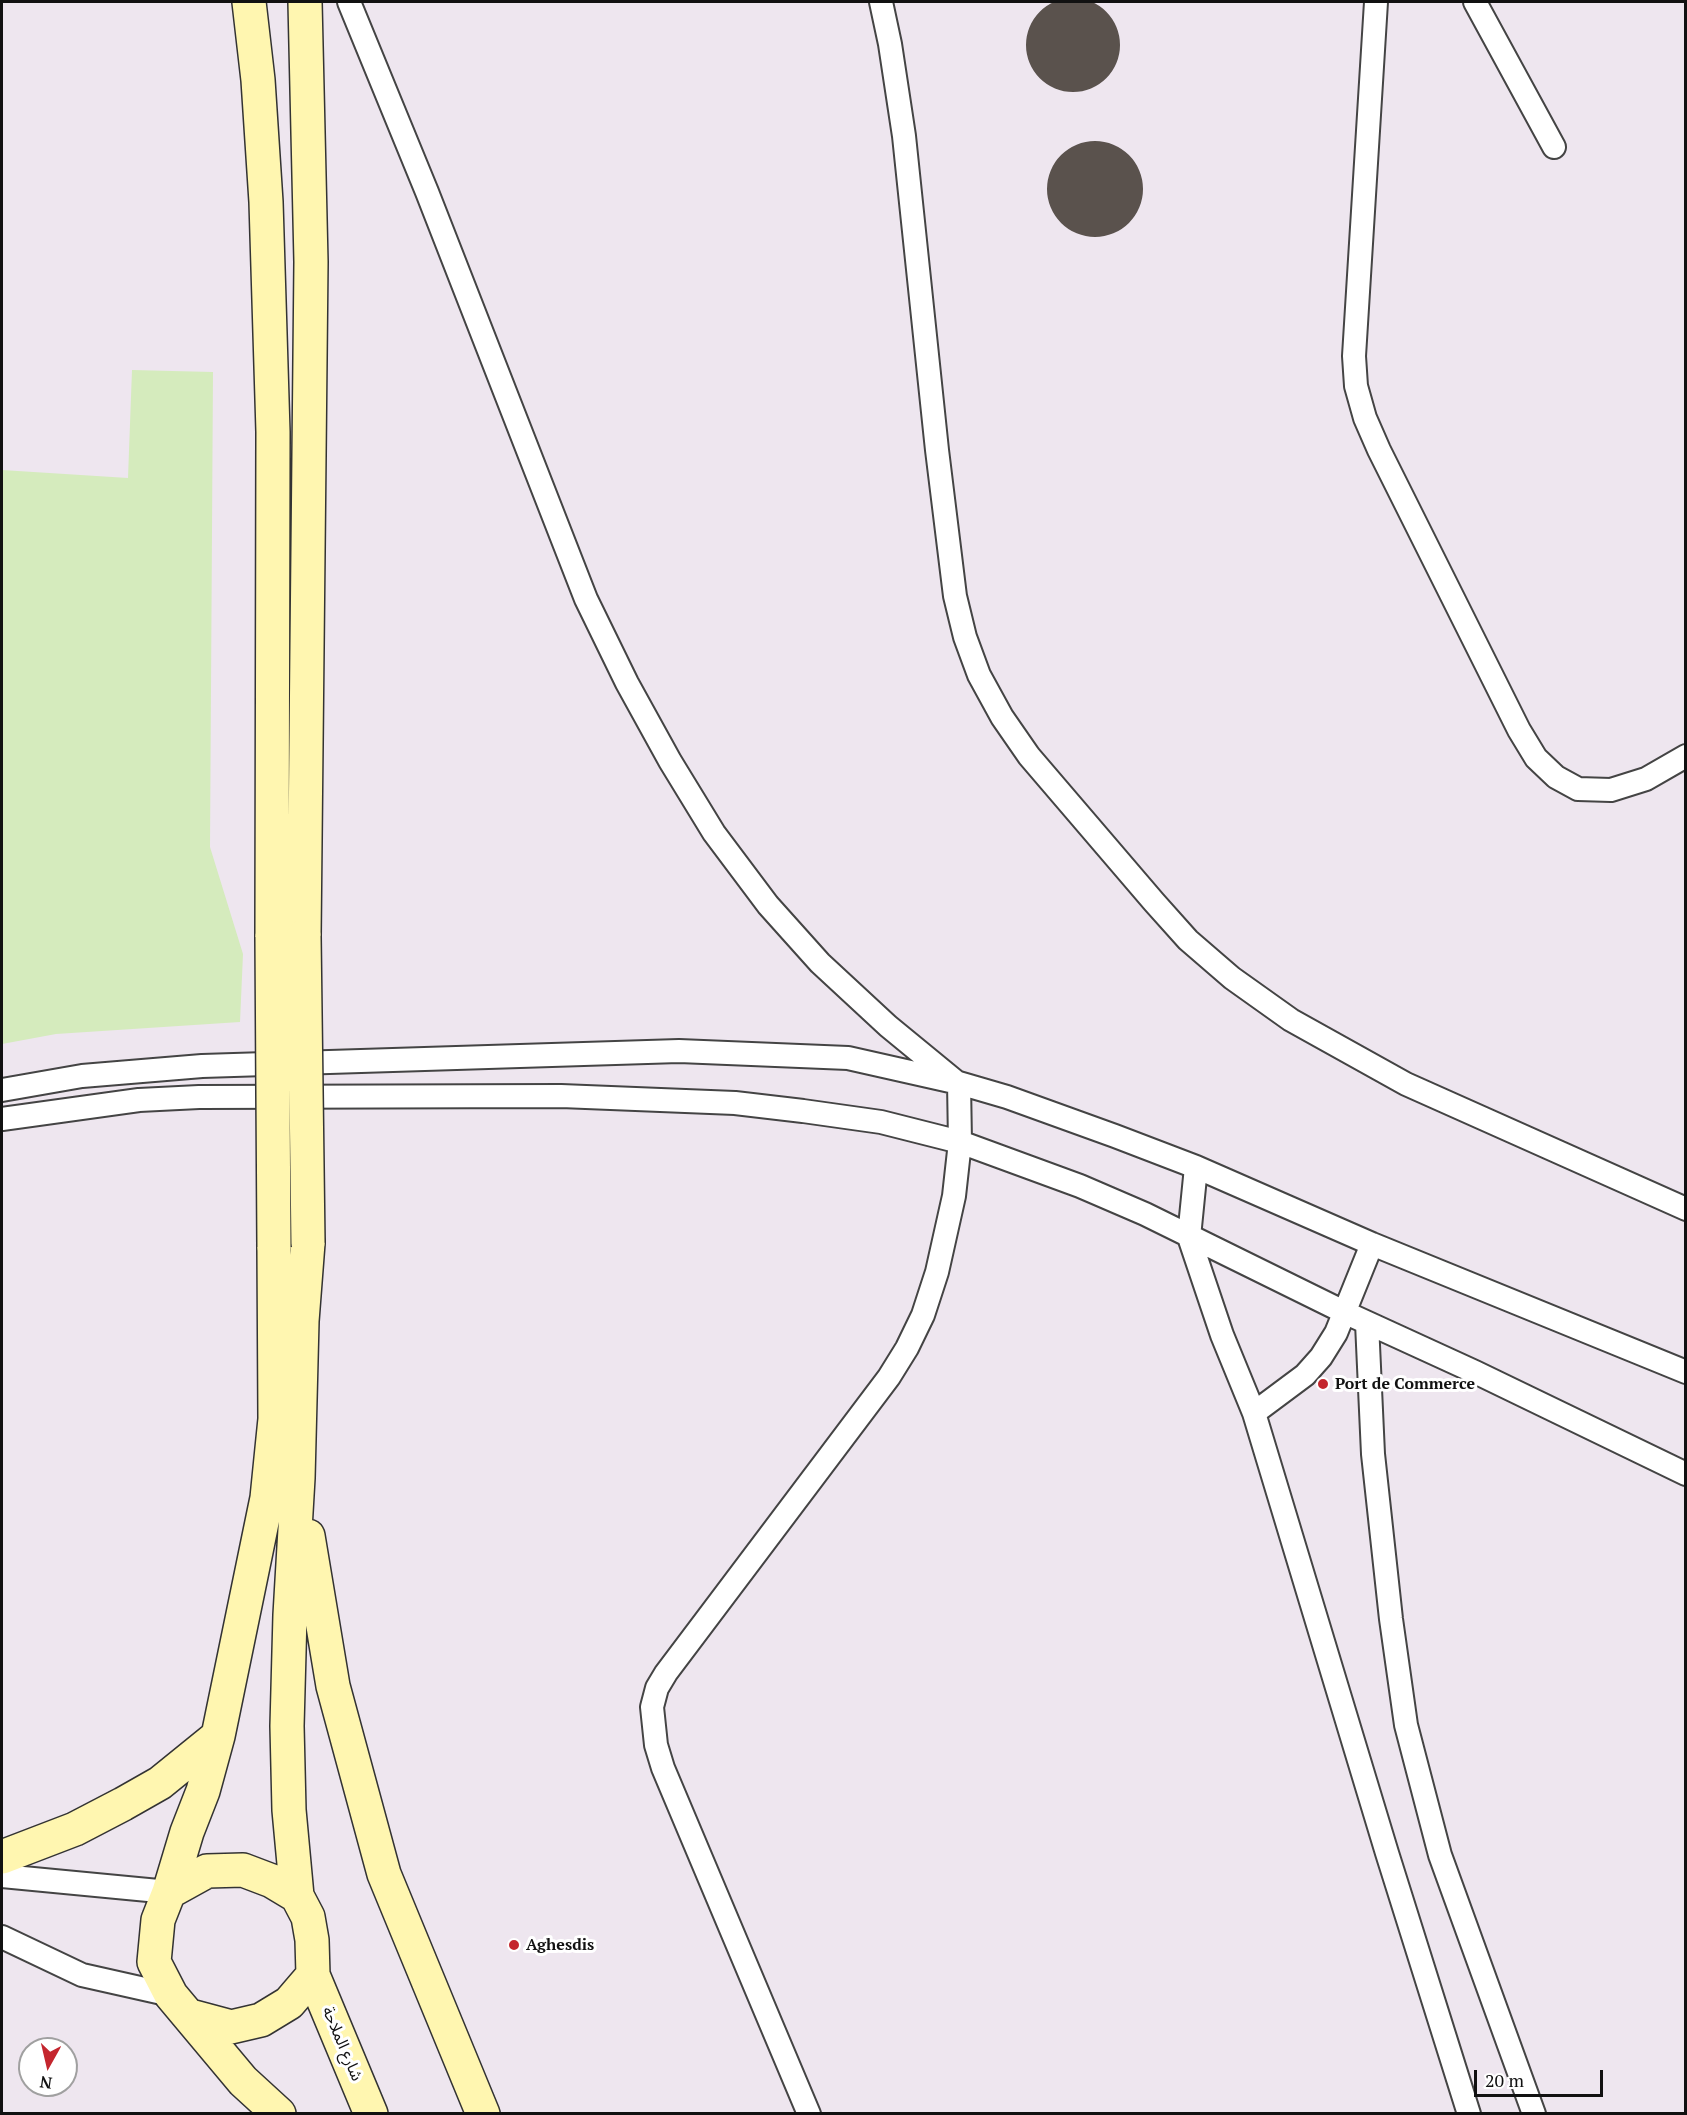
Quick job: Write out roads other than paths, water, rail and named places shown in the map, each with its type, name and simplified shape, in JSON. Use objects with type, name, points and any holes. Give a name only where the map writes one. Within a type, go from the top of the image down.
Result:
[{"type":"street","points":[[249,2],[258,80],[266,202],[273,432],[272,937],[275,1419],[267,1498],[218,1736],[203,1791],[158,1920],[154,1962],[180,2006],[243,2081],[279,2114]]},
{"type":"street","points":[[180,2006],[231,2027],[261,2020],[289,2002],[313,1976],[312,1941],[308,1917],[297,1896],[290,1810],[287,1726],[290,1615],[298,1478],[302,1321],[308,1243],[304,936],[310,262],[304,2]]},
{"type":"street","points":[[298,1478],[333,1686],[384,1874],[483,2114]]},
{"type":"street","points":[[2,1857],[75,1829],[132,1799],[160,1783],[218,1736]]},
{"type":"street","points":[[169,1892],[207,1871],[243,1870],[272,1881],[297,1896]]},
{"type":"street","name":"شارع الملاحة","points":[[313,1976],[371,2114]]},
{"type":"lane","points":[[349,2],[427,192],[586,599],[627,683],[670,761],[714,833],[768,904],[820,963],[888,1026],[959,1083]]},
{"type":"lane","points":[[881,2],[904,136],[937,450],[955,596],[965,637],[979,675],[1002,717],[1029,756],[1154,902],[1188,940],[1232,978],[1291,1020],[1406,1084],[1686,1209]]},
{"type":"lane","points":[[1376,2],[1354,356],[1356,386],[1365,418],[1514,720],[1536,758],[1556,777],[1578,789],[1611,790],[1646,779],[1686,756]]},
{"type":"lane","points":[[1475,2],[1554,147]]},
{"type":"lane","points":[[2,1090],[82,1076],[202,1066],[679,1051],[848,1058],[959,1083],[1007,1097],[1196,1167],[1372,1244],[1686,1372]]},
{"type":"lane","points":[[809,2114],[663,1768],[652,1727],[652,1707],[657,1688],[666,1673],[846,1436],[907,1348],[923,1314],[938,1272],[954,1196],[960,1142],[959,1083]]},
{"type":"lane","points":[[2,1119],[139,1100],[200,1097],[561,1096],[735,1103],[881,1122],[960,1142],[1080,1186],[1145,1214],[1344,1312],[1686,1474]]},
{"type":"lane","points":[[1196,1167],[1189,1237],[1222,1335],[1254,1413],[1469,2114]]},
{"type":"lane","points":[[1254,1413],[1305,1375],[1322,1358],[1336,1333],[1372,1244]]},
{"type":"lane","points":[[1367,1323],[1373,1454],[1406,1725],[1440,1855],[1534,2114]]},
{"type":"lane","points":[[2,1876],[169,1892]]},
{"type":"lane","points":[[2,1937],[82,1975],[180,2006]]},
{"type":"place","name":"Port de Commerce","points":[[1323,1384]]},
{"type":"place","name":"Aghesdis","points":[[514,1945]]}]
